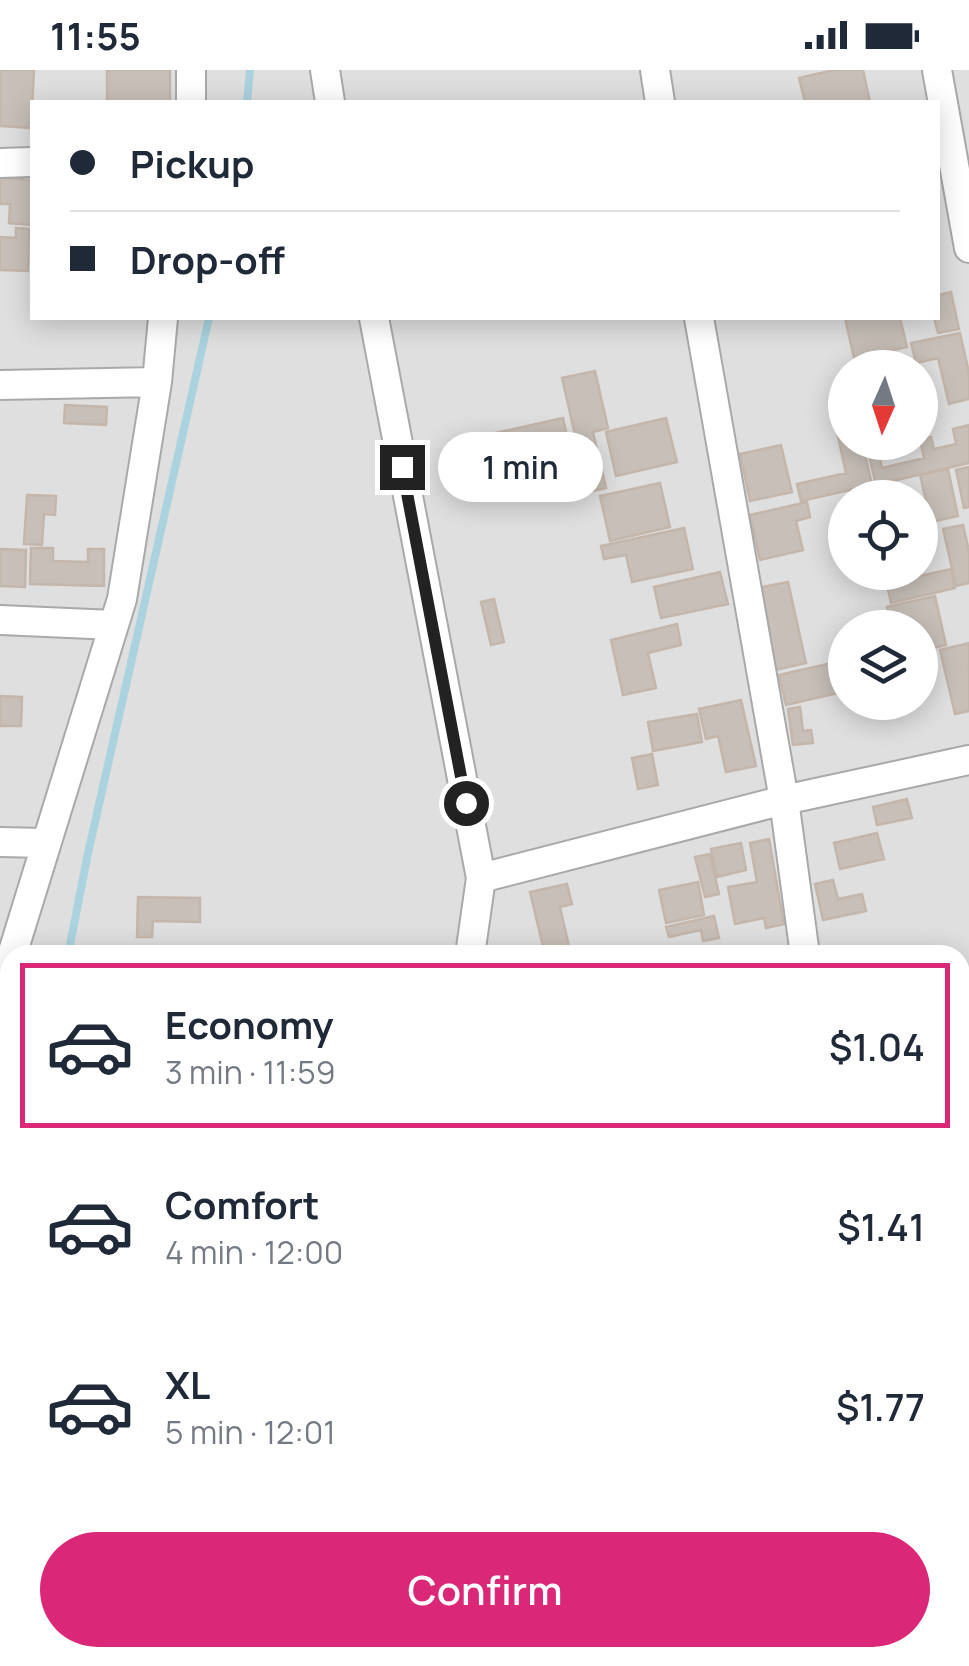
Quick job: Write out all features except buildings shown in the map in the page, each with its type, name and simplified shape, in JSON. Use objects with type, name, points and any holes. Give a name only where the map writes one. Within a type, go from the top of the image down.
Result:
[{"type":"street","points":[[190,70],[191,100]]},
{"type":"street","points":[[325,70],[330,100]]},
{"type":"street","points":[[654,70],[660,100]]},
{"type":"street","points":[[937,70],[969,248]]},
{"type":"street","points":[[0,162],[30,162]]},
{"type":"street","points":[[15,945],[122,599],[157,382],[163,320]]},
{"type":"street","points":[[374,320],[480,878],[471,945]]},
{"type":"street","points":[[698,320],[784,800],[804,945]]},
{"type":"street","points":[[0,385],[157,382]]},
{"type":"street","points":[[0,620],[114,624]]},
{"type":"street","points":[[480,878],[784,800],[969,760]]},
{"type":"street","points":[[0,842],[45,843]]},
{"type":"shaded area","points":[[0,70],[969,70],[969,945],[0,945]]},
{"type":"waterway","points":[[247,100],[250,70]]},
{"type":"waterway","points":[[70,945],[209,320]]},
{"type":"route","points":[[402,467],[466,803]]}]
